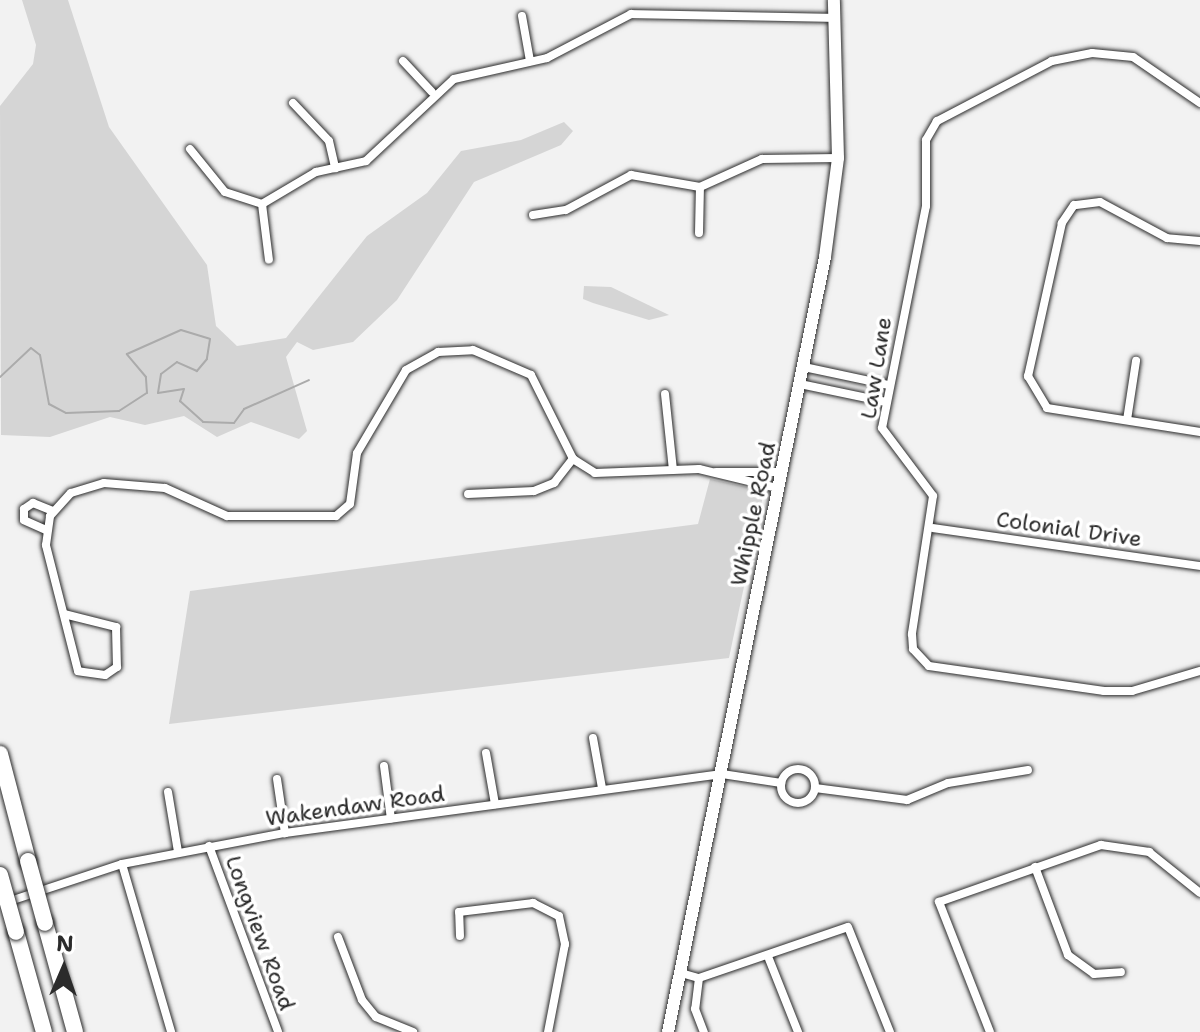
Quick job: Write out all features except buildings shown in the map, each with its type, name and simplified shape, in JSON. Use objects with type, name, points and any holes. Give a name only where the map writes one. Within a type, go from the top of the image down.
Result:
[{"type":"highway","points":[[0,754],[75,1032]]},
{"type":"highway","points":[[0,875],[44,1032]]},
{"type":"main road","name":"Whipple Road","points":[[668,1032],[804,367],[838,158],[834,0]]},
{"type":"street","points":[[190,149],[225,192],[262,204],[335,168],[376,154],[432,92],[469,72],[530,61],[658,9],[835,18]]},
{"type":"street","points":[[522,16],[530,61]]},
{"type":"street","name":"Law Lane","points":[[1200,103],[1133,57],[1092,53],[1052,61],[950,108],[926,140],[926,206],[882,428],[933,496],[933,528],[912,634],[913,649],[929,666],[1104,691],[1132,691],[1200,671]]},
{"type":"street","points":[[403,61],[432,92]]},
{"type":"street","points":[[293,103],[329,141],[335,168]]},
{"type":"street","points":[[533,215],[566,210],[631,175],[700,187],[762,159],[838,158]]},
{"type":"street","points":[[699,233],[700,187]]},
{"type":"street","points":[[1200,241],[1167,238],[1100,202],[1074,205],[1062,223],[1028,376],[1032,392],[1047,408],[1200,432]]},
{"type":"street","points":[[262,204],[269,260]]},
{"type":"street","points":[[64,614],[116,627],[117,667],[105,675],[78,671],[64,614],[46,530],[53,511],[71,493],[104,483],[165,488],[227,516],[336,516],[350,504],[357,453],[406,370],[456,349],[531,375],[573,459],[595,473],[619,476],[673,470],[715,472],[777,488]]},
{"type":"street","points":[[1127,420],[1136,361]]},
{"type":"street","points":[[804,367],[889,385]]},
{"type":"street","points":[[800,384],[886,402]]},
{"type":"street","points":[[665,394],[673,470]]},
{"type":"street","points":[[468,494],[534,491],[554,483],[573,459]]},
{"type":"street","points":[[715,472],[742,467],[782,472]]},
{"type":"street","points":[[46,530],[24,520],[24,509],[33,503],[53,511]]},
{"type":"street","name":"Colonial Drive","points":[[933,528],[1200,566]]},
{"type":"street","points":[[593,738],[602,788]]},
{"type":"street","points":[[486,753],[495,804]]},
{"type":"street","points":[[384,766],[391,819]]},
{"type":"street","points":[[815,788],[798,803],[787,799],[781,783],[801,769],[815,788],[907,800],[948,783],[1028,770]]},
{"type":"street","name":"Wakendaw Road","points":[[0,904],[122,864],[285,833],[722,774],[781,783]]},
{"type":"street","points":[[277,779],[285,833]]},
{"type":"street","points":[[168,792],[178,852]]},
{"type":"street","points":[[990,1032],[939,902],[1101,845],[1126,845],[1149,852],[1200,893]]},
{"type":"street","name":"Longview Road","points":[[209,846],[278,1032]]},
{"type":"street","points":[[122,864],[171,1032]]},
{"type":"street","points":[[1035,867],[1068,955],[1094,974],[1121,972]]},
{"type":"street","points":[[460,936],[459,912],[533,903],[559,916],[565,944],[548,1032]]},
{"type":"street","points":[[681,973],[699,978],[769,959],[848,927],[890,1032]]},
{"type":"street","points":[[338,937],[362,1000],[376,1017],[413,1032]]},
{"type":"street","points":[[769,959],[798,1032]]},
{"type":"street","points":[[699,978],[695,1009],[704,1032]]},
{"type":"shaded area","points":[[22,0],[68,0],[109,127],[207,265],[216,326],[237,346],[286,338],[367,236],[427,193],[461,151],[521,140],[564,122],[573,131],[561,145],[474,182],[397,300],[353,342],[313,350],[297,342],[286,357],[307,431],[299,439],[251,422],[217,437],[184,416],[145,425],[110,417],[50,437],[1,435],[0,106],[33,64],[36,45]]},
{"type":"shaded area","points":[[584,286],[611,287],[669,315],[649,320],[593,303],[583,299]]},
{"type":"shaded area","points":[[710,479],[764,491],[729,658],[169,724],[190,591],[698,524]]},
{"type":"waterway","points":[[0,377],[31,348],[40,355],[49,404],[66,413],[119,411],[147,393],[146,377],[127,354],[181,330],[210,339],[207,359],[197,371],[177,362],[161,374],[158,393],[184,389],[180,401],[203,422],[234,423],[244,409],[309,380]]}]
